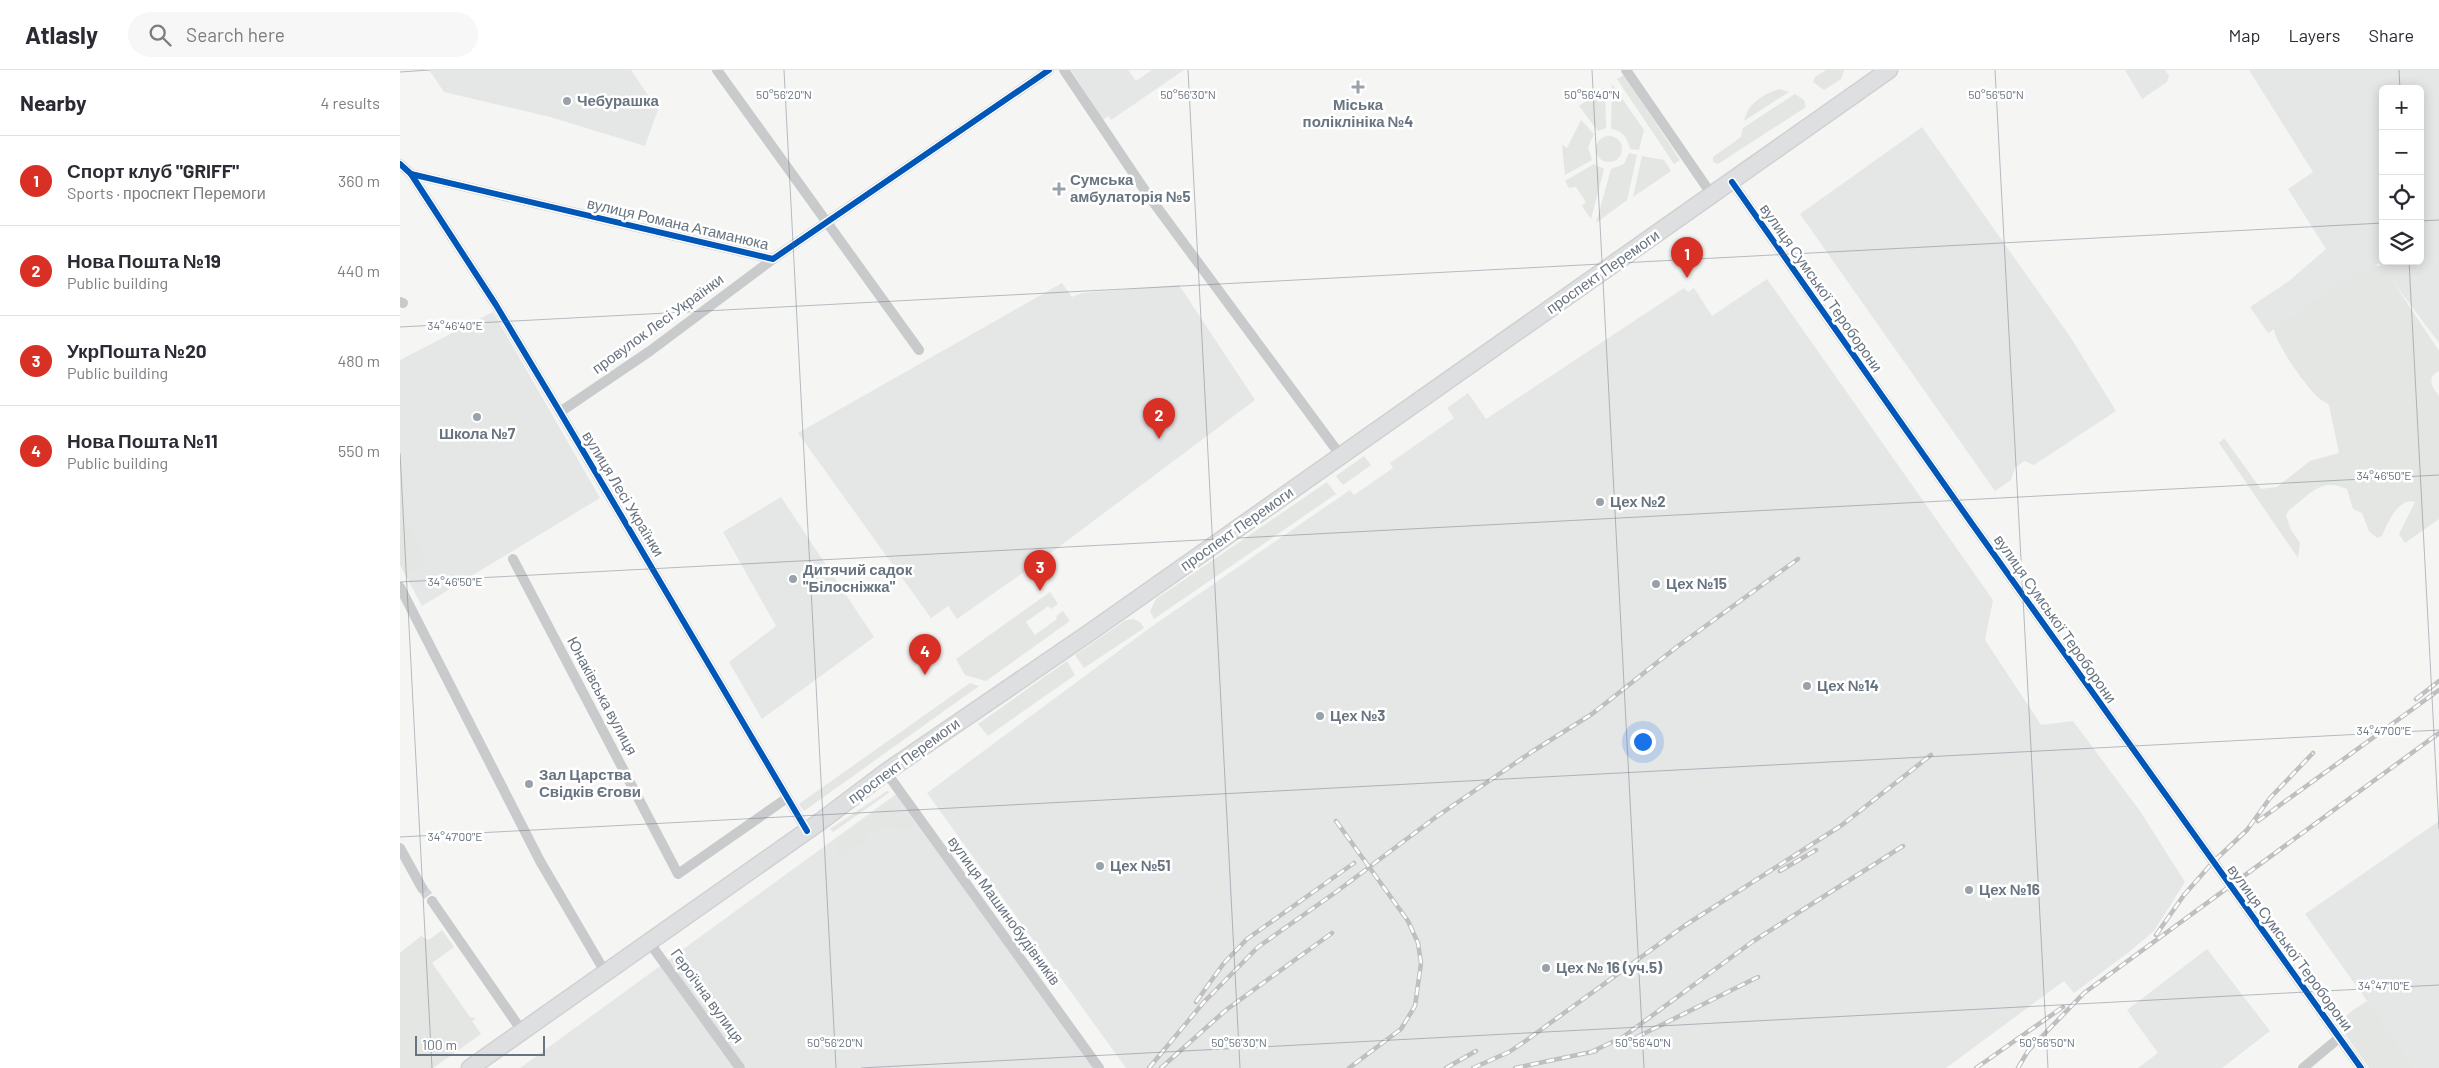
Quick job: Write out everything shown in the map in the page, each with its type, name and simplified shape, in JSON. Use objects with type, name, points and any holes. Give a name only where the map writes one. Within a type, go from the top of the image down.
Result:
[{"type":"main road","name":"проспект Перемоги","points":[[470,1068],[807,831],[886,772],[1732,182],[1878,73]]},
{"type":"street","points":[[717,70],[919,350]]},
{"type":"street","name":"вулиця Романа Атаманюка","points":[[400,164],[411,174],[773,259],[1049,70]]},
{"type":"street","points":[[1064,70],[1148,195],[1341,456]]},
{"type":"street","points":[[1626,70],[1712,196]]},
{"type":"street","name":"вулиця Лесі Українки","points":[[411,174],[496,305],[807,831]]},
{"type":"street","name":"вулиця Сумської Тероборони","points":[[1732,182],[1970,521],[2361,1068]]},
{"type":"street","name":"провулок Лесі Українки","points":[[560,412],[650,351],[773,259]]},
{"type":"street","name":"Юнаківська вулиця","points":[[513,558],[678,874],[787,798]]},
{"type":"street","points":[[400,587],[540,861],[605,972]]},
{"type":"street","name":"вулиця Машинобудівників","points":[[886,772],[1099,1068]]},
{"type":"street","points":[[400,848],[422,888]]},
{"type":"street","points":[[432,901],[522,1031]]},
{"type":"street","name":"Героїчна вулиця","points":[[649,942],[740,1068]]},
{"type":"street","points":[[2303,1068],[2339,1038]]},
{"type":"shaded area","name":"Чебурашка","points":[[429,70],[631,70],[658,110],[645,146],[550,117],[444,92]]},
{"type":"shaded area","points":[[1071,70],[1128,70],[1136,81],[1152,70],[1184,70],[1111,120],[1108,116],[1103,120]]},
{"type":"shaded area","points":[[1826,70],[1844,70],[1841,79],[1824,90],[1813,82],[1815,77]]},
{"type":"shaded area","points":[[2125,70],[2165,70],[2169,76],[2167,82],[2142,99]]},
{"type":"shaded area","points":[[2249,70],[2439,70],[2439,343],[2380,265],[2424,265],[2424,85],[2379,85],[2379,263],[2268,333],[2250,307],[2289,281],[2326,249],[2288,189],[2313,172]]},
{"type":"shaded area","points":[[1624,75],[1680,160],[1674,164],[1617,79]]},
{"type":"shaded area","points":[[1612,84],[1644,130],[1639,150],[1630,149],[1624,135],[1611,129]]},
{"type":"shaded area","points":[[1605,87],[1606,128],[1598,131],[1579,106]]},
{"type":"shaded area","points":[[1779,89],[1789,92],[1744,121],[1749,109],[1757,100]]},
{"type":"shaded area","points":[[1795,94],[1804,100],[1806,107],[1718,164],[1713,162],[1713,157],[1741,137],[1743,128]]},
{"type":"shaded area","points":[[1581,120],[1594,134],[1588,147],[1592,160],[1565,175],[1562,145],[1567,148]]},
{"type":"shaded area","points":[[1922,127],[2071,338],[2116,411],[2034,465],[2024,461],[2015,468],[2011,480],[1995,491],[1800,214]]},
{"type":"shaded area","points":[[1609,136],[1618,140],[1622,149],[1618,158],[1609,162],[1600,158],[1596,149],[1600,140]]},
{"type":"shaded area","points":[[1629,153],[1637,155],[1627,200],[1596,223],[1611,169],[1624,164]]},
{"type":"shaded area","points":[[1642,156],[1664,160],[1671,171],[1633,197]]},
{"type":"shaded area","points":[[1594,164],[1604,169],[1591,219],[1582,206],[1586,202],[1576,187],[1569,188],[1565,181]]},
{"type":"shaded area","points":[[2373,266],[2382,266],[2386,271],[2439,351],[2439,371],[2431,380],[2431,383],[2439,396],[2439,519],[2405,543],[2399,534],[2415,502],[2409,501],[2394,512],[2382,536],[2377,538],[2369,531],[2362,513],[2353,509],[2347,489],[2330,485],[2322,486],[2289,510],[2286,515],[2291,530],[2300,543],[2298,558],[2219,443],[2224,438],[2261,489],[2277,487],[2310,461],[2339,453],[2329,405],[2314,393],[2300,375],[2280,344],[2274,329],[2340,283]]},
{"type":"shaded area","points":[[1767,279],[1993,600],[1985,640],[2041,725],[2073,721],[2140,811],[2185,882],[2154,931],[2074,993],[2064,981],[1946,1068],[1126,1068],[927,793],[1151,627],[1350,490],[1354,495],[1393,468],[1390,463],[1454,418],[1447,408],[1468,393],[1486,419],[1684,288],[1688,292],[1694,288],[1712,316]]},
{"type":"shaded area","points":[[1062,283],[1072,297],[1082,293],[1179,285],[1255,400],[1040,561],[957,619],[948,606],[931,618],[798,433]]},
{"type":"shaded area","name":"Школа №7","points":[[493,312],[600,498],[422,606],[400,565],[400,360]]},
{"type":"shaded area","points":[[1364,456],[1371,465],[1343,485],[1336,476]]},
{"type":"shaded area","points":[[1327,482],[1336,494],[1154,619],[1150,611],[1156,599]]},
{"type":"shaded area","name":"Дитячий садок \"Білосніжка\"","points":[[781,497],[874,637],[762,719],[729,662],[776,626],[723,532]]},
{"type":"shaded area","points":[[407,522],[428,562],[406,574],[400,563],[400,526]]},
{"type":"shaded area","points":[[1050,592],[1058,604],[1051,609],[1048,606],[1026,622],[1035,635],[1057,619],[1056,616],[1063,611],[1070,621],[986,681],[965,675],[956,659]]},
{"type":"shaded area","points":[[1133,619],[1140,622],[1144,628],[1084,668],[1075,655],[1126,620]]},
{"type":"shaded area","points":[[1067,661],[1075,675],[988,736],[978,724]]},
{"type":"shaded area","points":[[970,683],[979,686],[804,811],[799,804]]},
{"type":"shaded area","points":[[887,791],[890,792],[833,832],[830,829]]},
{"type":"shaded area","points":[[899,792],[1094,1068],[520,1068]]},
{"type":"shaded area","points":[[893,801],[913,827],[907,829],[886,826],[878,831],[876,828],[865,836],[867,839],[846,853],[837,856],[837,840]]},
{"type":"shaded area","points":[[2439,821],[2439,1068],[2415,1068],[2305,914]]},
{"type":"shaded area","points":[[442,930],[454,947],[432,963],[470,1017],[476,1018],[472,1021],[481,1034],[433,1068],[400,1068],[400,953],[421,936],[429,940]]},
{"type":"shaded area","points":[[2207,949],[2270,1031],[2222,1068],[2138,1068],[2158,1053],[2127,1010]]},
{"type":"shaded area","points":[[2367,1001],[2415,1068],[2369,1068],[2343,1031],[2342,1026],[2345,1017],[2349,1013]]},
{"type":"tunnel","points":[[422,888],[432,901]]},
{"type":"railway","points":[[1149,1068],[1203,1003],[1258,947],[1336,892],[1436,817],[1533,751],[1592,714],[1678,646],[1798,559]]},
{"type":"railway","points":[[2416,699],[2439,681]]},
{"type":"railway","points":[[2258,821],[2439,690]]},
{"type":"railway","points":[[2018,1068],[2028,1051],[2084,993],[2439,733]]},
{"type":"railway","points":[[2156,935],[2184,895],[2213,862],[2247,830],[2270,798],[2313,753]]},
{"type":"railway","points":[[1473,1068],[1509,1052],[1684,926],[1842,825],[1931,755]]},
{"type":"railway","points":[[1336,821],[1408,921],[1418,943],[1421,963],[1415,1006],[1401,1029],[1349,1068]]},
{"type":"railway","points":[[1589,1053],[1623,1037],[1752,942],[1903,846]]},
{"type":"railway","points":[[1780,871],[1816,850]]},
{"type":"railway","points":[[1196,1002],[1224,963],[1247,939],[1354,863]]},
{"type":"railway","points":[[1161,1068],[1226,1010],[1332,933]]},
{"type":"railway","points":[[1622,1042],[1635,1038],[1758,977]]},
{"type":"railway","points":[[1976,1068],[2063,1007]]},
{"type":"railway","points":[[1446,1068],[1476,1051]]},
{"type":"railway","points":[[1515,1068],[1596,1051]]},
{"type":"cycle path","points":[[400,164],[411,174],[773,259],[1049,70]]},
{"type":"cycle path","points":[[411,174],[496,305],[807,831]]},
{"type":"cycle path","points":[[1732,182],[1970,521],[2361,1068]]},
{"type":"place","name":"Міська поліклініка №4","points":[[1358,87]]},
{"type":"place","name":"Чебурашка","points":[[567,101]]},
{"type":"place","name":"Сумська амбулаторія №5","points":[[1059,189]]},
{"type":"place","name":"Спорт клуб \"GRIFF\"","points":[[1687,278]]},
{"type":"place","name":"Школа №7","points":[[477,417]]},
{"type":"place","name":"Нова Пошта №19","points":[[1159,439]]},
{"type":"place","name":"Цех №2","points":[[1600,502]]},
{"type":"place","name":"Дитячий садок \"Білосніжка\"","points":[[793,579]]},
{"type":"place","name":"Цех №15","points":[[1656,584]]},
{"type":"place","name":"УкрПошта №20","points":[[1040,591]]},
{"type":"place","name":"Нова Пошта №11","points":[[925,675]]},
{"type":"place","name":"Цех №14","points":[[1807,686]]},
{"type":"place","name":"Цех №3","points":[[1320,716]]},
{"type":"place","name":"Зал Царства Свідків Єгови","points":[[529,784]]},
{"type":"place","name":"Цех №51","points":[[1100,866]]},
{"type":"place","name":"Цех №16","points":[[1969,890]]},
{"type":"place","name":"Цех № 16 (уч.5)","points":[[1546,968]]}]
